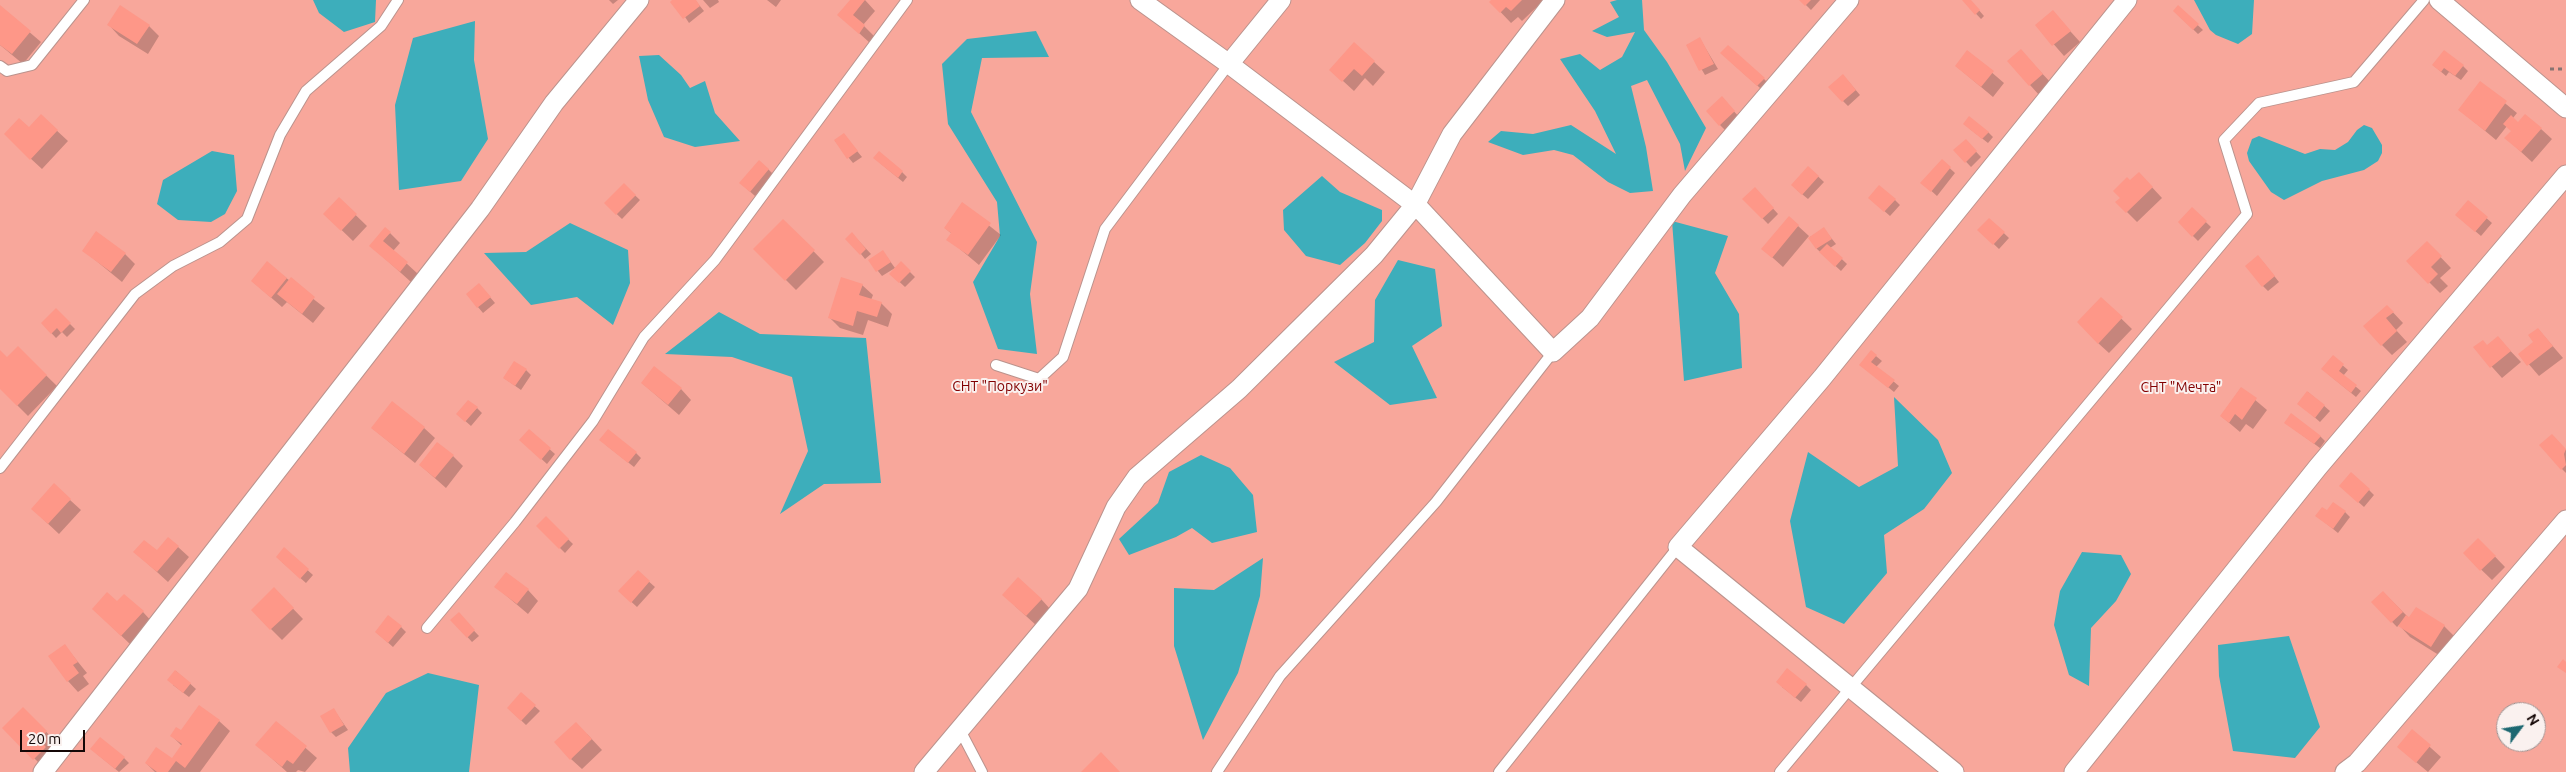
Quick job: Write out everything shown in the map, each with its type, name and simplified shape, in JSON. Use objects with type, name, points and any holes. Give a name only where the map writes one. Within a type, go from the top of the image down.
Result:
[{"type":"street","points":[[43,772],[480,209],[554,103],[639,0]]},
{"type":"street","points":[[1140,0],[1229,64],[1415,205],[1553,352],[1590,318],[1682,195],[1849,0]]},
{"type":"street","points":[[1229,64],[1281,0]]},
{"type":"street","points":[[924,772],[1078,589],[1116,507],[1136,477],[1239,389],[1374,255],[1415,205],[1452,134],[1554,0]]},
{"type":"street","points":[[1954,772],[1678,546],[1822,378],[2127,0]]},
{"type":"street","points":[[2438,0],[2566,108]]},
{"type":"street","points":[[2074,772],[2318,467],[2566,175]]},
{"type":"street","points":[[2346,772],[2363,756],[2566,520]]},
{"type":"lane","points":[[0,66],[7,71],[32,65],[84,0]]},
{"type":"lane","points":[[0,468],[135,294],[173,266],[220,242],[247,219],[280,135],[306,91],[381,26],[398,0]]},
{"type":"lane","points":[[427,628],[515,522],[592,421],[644,336],[715,260],[907,0]]},
{"type":"lane","points":[[1780,772],[2247,214],[2224,140],[2259,103],[2354,82],[2424,0]]},
{"type":"lane","points":[[996,365],[1039,379],[1063,357],[1105,229],[1229,64]]},
{"type":"lane","points":[[1217,772],[1280,676],[1436,502],[1553,352]]},
{"type":"lane","points":[[1499,772],[1678,546]]},
{"type":"lane","points":[[960,730],[982,772]]},
{"type":"green space","name":"СНТ \"Поркузи\"","points":[[0,0],[2566,0],[2566,772],[0,772]]},
{"type":"water","points":[[313,0],[376,0],[375,22],[344,32],[319,13]]},
{"type":"water","points":[[1617,0],[1642,0],[1644,30],[1667,62],[1706,128],[1685,171],[1680,144],[1647,80],[1631,86],[1646,147],[1653,191],[1630,193],[1608,182],[1573,155],[1554,150],[1523,155],[1488,142],[1501,131],[1533,134],[1571,125],[1616,154],[1595,111],[1560,59],[1580,54],[1600,70],[1622,57],[1635,32],[1607,37],[1592,31],[1619,17],[1610,2]]},
{"type":"water","points":[[2194,0],[2254,0],[2252,34],[2238,44],[2216,35],[2210,30]]},
{"type":"water","points":[[475,21],[474,60],[488,139],[461,181],[399,190],[395,105],[413,38]]},
{"type":"water","points":[[1036,31],[1049,57],[982,58],[971,112],[1037,242],[1030,294],[1037,354],[998,349],[973,282],[1000,236],[997,202],[948,124],[942,64],[967,39]]},
{"type":"water","points":[[659,55],[681,75],[690,88],[705,81],[715,113],[740,141],[695,147],[664,137],[648,100],[639,56]]},
{"type":"water","points":[[2364,125],[2372,128],[2382,145],[2382,153],[2378,161],[2364,170],[2322,181],[2284,200],[2271,192],[2249,161],[2247,153],[2252,139],[2259,136],[2305,154],[2320,149],[2335,150],[2348,142],[2357,130]]},
{"type":"water","points":[[212,151],[234,155],[237,191],[225,214],[211,222],[178,220],[157,204],[163,180]]},
{"type":"water","points":[[1322,176],[1340,192],[1382,210],[1382,221],[1365,243],[1340,265],[1306,256],[1284,230],[1283,210]]},
{"type":"water","points":[[1672,221],[1728,236],[1715,273],[1739,314],[1742,368],[1684,381]]},
{"type":"water","points":[[570,223],[628,250],[630,283],[613,325],[577,297],[531,305],[484,253],[526,252]]},
{"type":"water","points":[[1398,260],[1435,269],[1442,326],[1412,346],[1437,398],[1390,405],[1334,362],[1374,342],[1375,300]]},
{"type":"water","points":[[719,312],[760,334],[866,338],[881,483],[824,484],[780,514],[808,451],[792,377],[732,357],[665,354]]},
{"type":"water","points":[[1894,397],[1938,440],[1952,473],[1924,509],[1884,535],[1887,573],[1844,624],[1806,607],[1790,521],[1808,452],[1859,487],[1898,466]]},
{"type":"water","points":[[1201,455],[1230,468],[1253,495],[1257,532],[1212,543],[1192,528],[1176,537],[1129,555],[1119,539],[1158,503],[1169,472]]},
{"type":"water","points":[[2082,552],[2121,555],[2131,574],[2116,601],[2091,628],[2089,686],[2069,675],[2054,625],[2060,591]]},
{"type":"water","points":[[1263,558],[1260,596],[1238,673],[1203,740],[1174,646],[1174,588],[1214,590]]},
{"type":"water","points":[[2289,636],[2320,727],[2295,758],[2233,751],[2219,676],[2218,645]]},
{"type":"water","points":[[428,673],[479,685],[469,772],[350,772],[348,748],[386,693]]},
{"type":"building","points":[[672,0],[696,0],[700,6],[683,19],[670,2]]},
{"type":"building","points":[[850,0],[865,0],[853,15],[865,25],[859,34],[837,15]]},
{"type":"building","points":[[1491,0],[1522,0],[1511,11],[1506,7],[1500,13],[1489,2]]},
{"type":"building","points":[[1799,0],[1811,0],[1805,6]]},
{"type":"building","points":[[1962,0],[1971,0],[1980,10],[1975,15]]},
{"type":"building","points":[[0,5],[31,31],[12,54],[0,45]]},
{"type":"building","points":[[120,5],[150,25],[137,44],[107,25]]},
{"type":"building","points":[[2178,5],[2199,24],[2193,30],[2173,11]]},
{"type":"building","points":[[2053,10],[2071,31],[2052,46],[2035,25]]},
{"type":"building","points":[[1700,37],[1714,64],[1699,71],[1686,45]]},
{"type":"building","points":[[1354,42],[1375,61],[1362,76],[1354,69],[1342,82],[1329,70]]},
{"type":"building","points":[[1728,45],[1765,78],[1757,86],[1720,53]]},
{"type":"building","points":[[2021,49],[2043,74],[2029,86],[2007,61]]},
{"type":"building","points":[[1967,50],[1994,71],[1981,87],[1955,66]]},
{"type":"building","points":[[2444,50],[2464,65],[2455,76],[2444,68],[2441,72],[2432,65]]},
{"type":"building","points":[[1843,74],[1856,90],[1842,102],[1828,87]]},
{"type":"building","points":[[2480,81],[2507,101],[2485,131],[2458,110]]},
{"type":"building","points":[[1722,96],[1735,111],[1719,126],[1706,111]]},
{"type":"building","points":[[41,114],[58,130],[30,160],[4,134],[19,118],[29,127]]},
{"type":"building","points":[[2525,114],[2542,128],[2521,152],[2504,138],[2511,131],[2503,124],[2511,115],[2518,122]]},
{"type":"building","points":[[1969,116],[1989,132],[1982,139],[1963,124]]},
{"type":"building","points":[[844,133],[858,151],[847,159],[834,140]]},
{"type":"building","points":[[1966,139],[1977,151],[1965,163],[1953,150]]},
{"type":"building","points":[[879,151],[903,171],[898,178],[873,158]]},
{"type":"building","points":[[1942,159],[1951,167],[1931,192],[1920,183]]},
{"type":"building","points":[[759,160],[769,169],[750,192],[739,183]]},
{"type":"building","points":[[1808,166],[1819,176],[1802,195],[1791,185]]},
{"type":"building","points":[[2139,172],[2153,187],[2126,213],[2115,202],[2120,198],[2113,191],[2127,177],[2130,180]]},
{"type":"building","points":[[624,183],[636,195],[616,215],[604,203]]},
{"type":"building","points":[[1879,185],[1896,199],[1884,212],[1868,198]]},
{"type":"building","points":[[1755,187],[1774,208],[1762,219],[1742,199]]},
{"type":"building","points":[[339,197],[357,214],[341,231],[323,214]]},
{"type":"building","points":[[2468,200],[2488,217],[2475,232],[2455,215]]},
{"type":"building","points":[[962,202],[991,223],[968,255],[946,240],[951,233],[944,228]]},
{"type":"building","points":[[2192,207],[2207,221],[2192,237],[2178,222]]},
{"type":"building","points":[[1789,216],[1799,225],[1772,258],[1761,249]]},
{"type":"building","points":[[1989,218],[2005,232],[1993,245],[1977,230]]},
{"type":"building","points":[[783,219],[815,250],[785,281],[753,249]]},
{"type":"building","points":[[385,227],[391,232],[383,241],[408,262],[400,272],[369,246]]},
{"type":"building","points":[[1824,227],[1832,239],[1816,249],[1808,238]]},
{"type":"building","points":[[96,231],[126,253],[111,272],[82,251]]},
{"type":"building","points":[[852,232],[866,249],[860,255],[845,239]]},
{"type":"building","points":[[2427,241],[2442,256],[2431,267],[2438,274],[2428,284],[2406,261]]},
{"type":"building","points":[[1827,244],[1843,258],[1835,267],[1819,252]]},
{"type":"building","points":[[883,250],[891,262],[876,272],[868,260]]},
{"type":"building","points":[[2258,255],[2275,276],[2262,287],[2245,266]]},
{"type":"building","points":[[267,261],[287,278],[271,298],[251,281]]},
{"type":"building","points":[[901,261],[911,271],[899,283],[889,274]]},
{"type":"building","points":[[291,277],[315,297],[302,314],[277,294]]},
{"type":"building","points":[[841,277],[863,284],[859,295],[882,302],[877,317],[857,311],[853,326],[828,318]]},
{"type":"building","points":[[479,283],[491,297],[477,308],[466,294]]},
{"type":"building","points":[[2101,297],[2123,317],[2098,344],[2077,322]]},
{"type":"building","points":[[2387,305],[2394,312],[2386,318],[2397,331],[2381,346],[2363,326]]},
{"type":"building","points":[[56,308],[71,323],[61,333],[57,328],[51,334],[41,323]]},
{"type":"building","points":[[2538,328],[2553,346],[2527,366],[2518,354],[2533,342],[2528,335]]},
{"type":"building","points":[[2498,336],[2511,351],[2490,368],[2473,347],[2483,340],[2487,345]]},
{"type":"building","points":[[18,346],[47,375],[17,406],[0,389],[0,350],[7,357]]},
{"type":"building","points":[[1871,350],[1877,355],[1871,362],[1895,380],[1888,388],[1859,365]]},
{"type":"building","points":[[2333,355],[2344,364],[2339,371],[2357,385],[2351,393],[2321,369]]},
{"type":"building","points":[[514,361],[527,369],[515,386],[503,378]]},
{"type":"building","points":[[654,366],[682,388],[668,405],[641,383]]},
{"type":"building","points":[[2241,387],[2257,398],[2242,420],[2235,414],[2229,423],[2220,416]]},
{"type":"building","points":[[2307,391],[2325,405],[2315,418],[2297,404]]},
{"type":"building","points":[[468,400],[478,407],[465,422],[456,414]]},
{"type":"building","points":[[392,401],[425,427],[404,454],[371,428]]},
{"type":"building","points":[[2291,413],[2321,436],[2314,444],[2284,423]]},
{"type":"building","points":[[529,429],[551,448],[541,460],[519,440]]},
{"type":"building","points":[[608,429],[637,452],[628,463],[599,440]]},
{"type":"building","points":[[2552,434],[2566,449],[2564,454],[2566,465],[2561,470],[2539,445]]},
{"type":"building","points":[[437,442],[454,455],[435,478],[419,465]]},
{"type":"building","points":[[2351,472],[2370,489],[2358,503],[2339,486]]},
{"type":"building","points":[[54,483],[71,499],[48,524],[31,509]]},
{"type":"building","points":[[2333,502],[2346,511],[2333,529],[2315,516],[2322,507],[2327,510]]},
{"type":"building","points":[[546,516],[569,539],[559,549],[536,526]]},
{"type":"building","points":[[168,537],[179,546],[157,572],[133,552],[144,540],[157,550]]},
{"type":"building","points":[[2478,538],[2496,556],[2480,571],[2463,553]]},
{"type":"building","points":[[284,547],[309,569],[300,579],[276,557]]},
{"type":"building","points":[[638,570],[650,581],[631,603],[618,591]]},
{"type":"building","points":[[506,572],[529,589],[517,604],[494,587]]},
{"type":"building","points":[[1018,577],[1042,599],[1026,616],[1002,595]]},
{"type":"building","points":[[274,587],[294,608],[270,630],[251,610]]},
{"type":"building","points":[[2383,591],[2403,612],[2391,623],[2371,602]]},
{"type":"building","points":[[107,592],[117,601],[124,594],[144,611],[121,636],[92,609]]},
{"type":"building","points":[[2416,607],[2445,625],[2431,647],[2398,626],[2406,615],[2409,617]]},
{"type":"building","points":[[459,612],[475,630],[467,638],[450,620]]},
{"type":"building","points":[[388,615],[402,626],[388,643],[375,632]]},
{"type":"building","points":[[65,644],[78,662],[73,665],[79,673],[67,682],[48,656]]},
{"type":"building","points":[[2563,659],[2566,662],[2566,673],[2557,667]]},
{"type":"building","points":[[1787,668],[1807,684],[1795,698],[1776,682]]},
{"type":"building","points":[[175,670],[191,683],[183,693],[167,680]]},
{"type":"building","points":[[521,692],[536,705],[521,721],[507,708]]},
{"type":"building","points":[[199,705],[220,720],[185,768],[176,761],[168,772],[157,772],[145,763],[156,747],[172,758],[182,744],[170,736],[176,727],[181,730]]},
{"type":"building","points":[[23,707],[47,731],[39,740],[46,747],[33,760],[2,728]]},
{"type":"building","points":[[334,708],[344,725],[330,733],[320,716]]},
{"type":"building","points":[[276,721],[307,746],[293,764],[287,760],[282,767],[255,745]]},
{"type":"building","points":[[576,722],[592,739],[570,760],[554,742]]},
{"type":"building","points":[[2412,729],[2431,745],[2416,763],[2397,747]]},
{"type":"building","points":[[100,737],[125,757],[115,769],[90,749]]},
{"type":"building","points":[[1101,752],[1120,772],[1081,772]]},
{"type":"park label","name":"СНТ \"Мечта\"","points":[[2181,387]]}]
